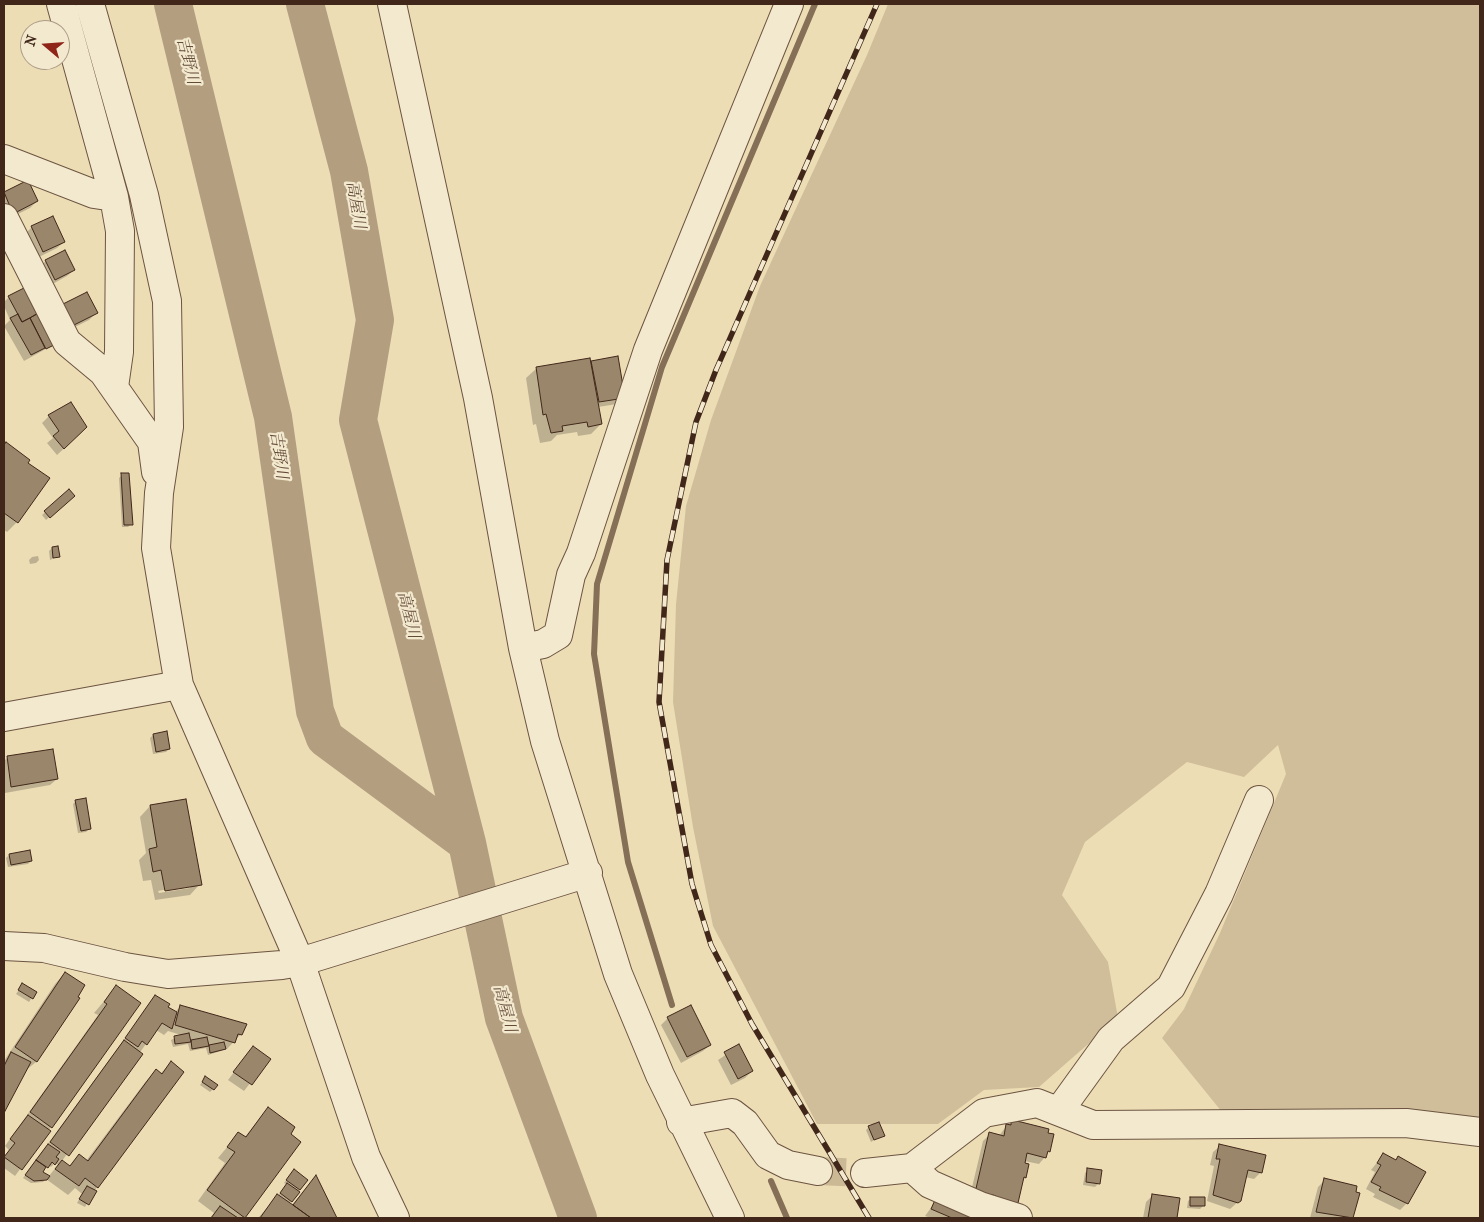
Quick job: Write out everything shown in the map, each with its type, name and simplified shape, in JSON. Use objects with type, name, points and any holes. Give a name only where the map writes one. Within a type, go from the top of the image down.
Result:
[{"type":"street","points":[[61,4],[114,197],[120,231],[120,352],[114,387]]},
{"type":"street","points":[[90,4],[144,195],[167,300],[169,427],[159,493],[156,548],[179,685],[305,960],[366,1157],[395,1218]]},
{"type":"street","points":[[392,4],[478,398],[523,648],[545,741],[588,873],[618,974],[681,1122],[730,1218]]},
{"type":"street","points":[[523,648],[543,644],[558,635],[571,575],[581,553],[648,350],[789,4]]},
{"type":"street","points":[[4,158],[94,194],[114,197]]},
{"type":"street","points":[[4,218],[67,342],[103,372],[152,442],[159,493]]},
{"type":"street","points":[[4,717],[179,685]]},
{"type":"street","points":[[1059,1111],[1111,1038],[1171,987],[1219,894],[1259,800]]},
{"type":"street","points":[[4,946],[44,948],[125,968],[168,974],[305,960],[588,873]]},
{"type":"street","points":[[865,1173],[912,1168],[984,1113],[1037,1103],[1093,1125],[1406,1123],[1480,1132]]},
{"type":"street","points":[[681,1122],[732,1113],[745,1123],[768,1154],[788,1165],[818,1170]]},
{"type":"street","points":[[912,1168],[930,1184],[980,1206],[1018,1218]]},
{"type":"shaded area","points":[[888,4],[1480,4],[1480,1118],[1222,1112],[1162,1038],[1184,1009],[1220,933],[1286,774],[1278,745],[1244,777],[1187,762],[1085,842],[1062,895],[1108,962],[1118,1018],[1039,1087],[984,1090],[938,1124],[817,1124],[713,926],[693,827],[673,702],[676,604],[686,506],[711,420],[760,286],[867,55]]},
{"type":"building","points":[[28,180],[38,201],[13,214],[4,192]]},
{"type":"building","points":[[53,216],[65,242],[43,252],[31,226]]},
{"type":"building","points":[[65,250],[75,270],[55,280],[45,260]]},
{"type":"building","points":[[24,288],[37,314],[22,322],[8,296]]},
{"type":"building","points":[[87,292],[98,313],[72,326],[61,305]]},
{"type":"building","points":[[38,313],[54,345],[46,349],[30,318]]},
{"type":"building","points":[[18,314],[22,322],[30,318],[45,348],[31,355],[10,318]]},
{"type":"building","points":[[618,356],[625,398],[599,402],[591,361]]},
{"type":"building","points":[[590,358],[602,424],[588,427],[587,422],[562,426],[563,431],[551,433],[546,414],[543,415],[536,367]]},
{"type":"building","points":[[71,402],[87,427],[64,449],[53,436],[59,431],[48,415]]},
{"type":"building","points":[[6,442],[30,460],[28,463],[50,478],[18,523],[4,513],[4,445]]},
{"type":"building","points":[[121,473],[129,473],[133,525],[124,525]]},
{"type":"building","points":[[69,489],[75,496],[50,518],[44,511]]},
{"type":"building","points":[[58,546],[60,557],[53,558],[52,547]]},
{"type":"building","points":[[167,731],[170,749],[156,752],[153,734]]},
{"type":"building","points":[[53,749],[58,779],[11,787],[7,756]]},
{"type":"building","points":[[86,798],[91,829],[81,831],[75,800]]},
{"type":"building","points":[[186,799],[202,885],[165,891],[161,870],[153,872],[149,849],[157,847],[150,805]]},
{"type":"building","points":[[30,850],[32,861],[11,865],[9,854]]},
{"type":"building","points":[[65,972],[85,985],[78,997],[80,998],[37,1062],[15,1047]]},
{"type":"building","points":[[22,983],[37,992],[33,999],[18,990]]},
{"type":"building","points":[[116,985],[141,1003],[52,1128],[30,1112],[107,1004],[104,1002]]},
{"type":"building","points":[[155,995],[170,1004],[168,1007],[177,1012],[172,1029],[162,1023],[147,1045],[142,1041],[138,1047],[125,1038]]},
{"type":"building","points":[[180,1005],[247,1024],[242,1035],[238,1034],[235,1043],[175,1025]]},
{"type":"building","points":[[691,1005],[711,1045],[687,1057],[667,1017]]},
{"type":"building","points":[[189,1033],[191,1042],[175,1044],[174,1036]]},
{"type":"building","points":[[207,1037],[209,1046],[192,1049],[191,1040]]},
{"type":"building","points":[[124,1040],[143,1054],[69,1156],[50,1142]]},
{"type":"building","points":[[224,1042],[226,1049],[210,1053],[209,1045]]},
{"type":"building","points":[[739,1044],[753,1071],[738,1079],[724,1052]]},
{"type":"building","points":[[253,1046],[271,1059],[252,1085],[233,1072]]},
{"type":"building","points":[[11,1052],[31,1062],[4,1113],[4,1066]]},
{"type":"building","points":[[171,1061],[184,1072],[98,1188],[85,1178],[79,1186],[55,1169],[62,1160],[70,1166],[79,1154],[88,1161],[156,1069],[162,1074]]},
{"type":"building","points":[[205,1076],[218,1085],[214,1090],[202,1082]]},
{"type":"building","points":[[268,1107],[295,1127],[291,1134],[301,1142],[245,1218],[207,1190],[235,1152],[227,1147],[238,1132],[246,1137]]},
{"type":"building","points":[[28,1115],[51,1131],[22,1170],[4,1157],[15,1143],[10,1139]]},
{"type":"building","points":[[1017,1121],[1049,1129],[1048,1133],[1054,1134],[1050,1152],[1048,1151],[1046,1158],[1027,1153],[1025,1163],[1029,1164],[1018,1203],[996,1200],[996,1196],[993,1195],[975,1193],[989,1132],[1004,1136],[1006,1124],[1011,1125],[1011,1122]]},
{"type":"building","points":[[879,1122],[885,1136],[874,1140],[868,1126]]},
{"type":"building","points":[[48,1144],[60,1152],[56,1157],[59,1159],[55,1165],[52,1162],[48,1168],[36,1160]]},
{"type":"building","points":[[1219,1144],[1266,1155],[1262,1173],[1248,1170],[1241,1201],[1238,1203],[1213,1195],[1220,1159],[1216,1159]]},
{"type":"building","points":[[1383,1153],[1396,1160],[1398,1156],[1426,1172],[1408,1204],[1379,1190],[1381,1187],[1371,1182],[1381,1165],[1377,1163]]},
{"type":"building","points":[[36,1160],[46,1167],[43,1172],[50,1176],[47,1180],[34,1181],[25,1175]]},
{"type":"building","points":[[1087,1168],[1102,1170],[1100,1184],[1086,1182]]},
{"type":"building","points":[[294,1169],[308,1180],[300,1190],[286,1180]]},
{"type":"building","points":[[316,1175],[337,1218],[311,1218],[293,1205]]},
{"type":"building","points":[[1324,1178],[1357,1186],[1356,1192],[1360,1193],[1353,1218],[1316,1212]]},
{"type":"building","points":[[287,1183],[300,1192],[292,1202],[280,1193]]},
{"type":"building","points":[[87,1186],[97,1191],[89,1205],[79,1199]]},
{"type":"building","points":[[277,1194],[293,1205],[311,1218],[260,1218]]},
{"type":"building","points":[[1152,1194],[1180,1198],[1177,1218],[1148,1218]]},
{"type":"building","points":[[1190,1197],[1205,1197],[1205,1206],[1190,1206]]},
{"type":"building","points":[[935,1200],[976,1218],[952,1218],[931,1209]]},
{"type":"building","points":[[220,1206],[238,1218],[211,1218]]},
{"type":"waterway","name":"吉野川","points":[[173,4],[273,417],[315,711],[325,738],[467,843]]},
{"type":"waterway","name":"高屋川","points":[[305,4],[349,171],[375,320],[358,420],[467,843],[504,1018],[578,1218]]},
{"type":"waterway","points":[[672,1005],[628,862],[594,654],[597,584],[662,367],[815,4]]},
{"type":"waterway","points":[[771,1181],[787,1218]]},
{"type":"tunnel","points":[[818,1171],[865,1173]]},
{"type":"railway","points":[[869,1218],[752,1024],[711,945],[692,884],[659,702],[667,560],[696,422],[716,370],[877,4]]}]
